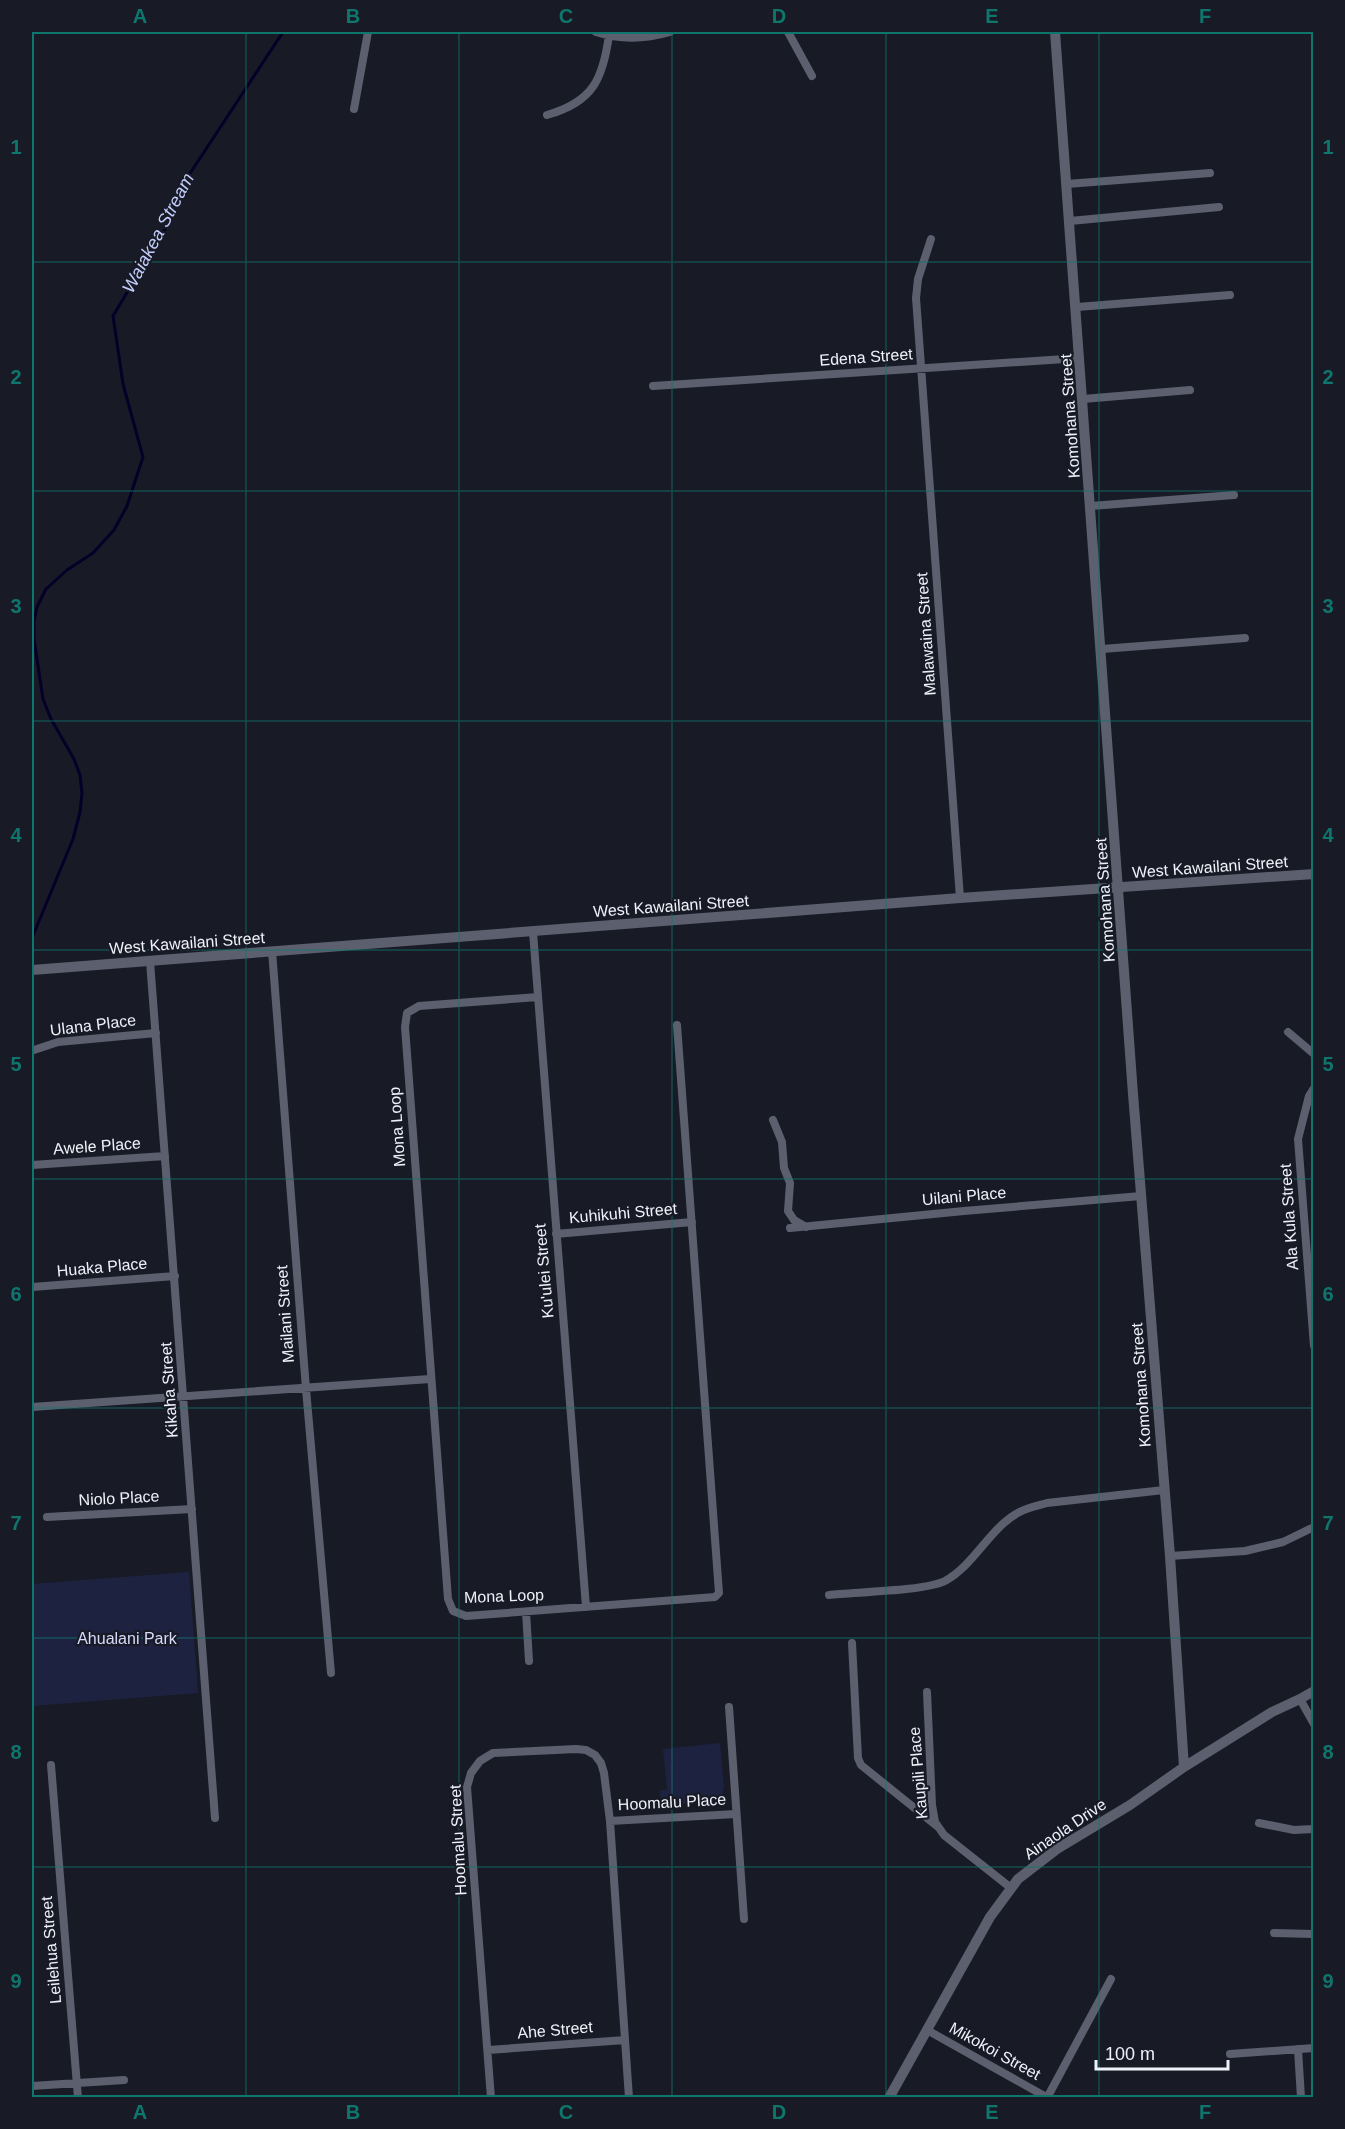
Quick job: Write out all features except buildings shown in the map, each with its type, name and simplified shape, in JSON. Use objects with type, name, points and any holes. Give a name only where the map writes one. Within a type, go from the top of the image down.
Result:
[{"type":"street","points":[[354,109],[368,32]]},
{"type":"street","points":[[596,32],[644,37],[670,32]]},
{"type":"street","points":[[788,32],[812,76]]},
{"type":"street","name":"Komohana Street","points":[[1055,32],[1184,1767]]},
{"type":"street","points":[[547,115],[567,110],[590,91],[604,64],[609,35]]},
{"type":"street","points":[[1067,184],[1210,173]]},
{"type":"street","points":[[1070,221],[1219,207]]},
{"type":"street","name":"Malawaina Street","points":[[931,239],[918,279],[916,298],[960,898]]},
{"type":"street","points":[[1077,307],[1230,295]]},
{"type":"street","name":"Edena Street","points":[[653,386],[1080,358]]},
{"type":"street","points":[[1083,399],[1190,390]]},
{"type":"street","points":[[1091,506],[1234,495]]},
{"type":"street","points":[[1102,649],[1245,638]]},
{"type":"street","name":"West Kawailani Street","points":[[32,970],[960,898],[1314,874]]},
{"type":"street","name":"Ku'ulei Street","points":[[533,932],[586,1607]]},
{"type":"street","name":"Mailani Street","points":[[272,951],[331,1673]]},
{"type":"street","name":"Kikaha Street","points":[[150,961],[215,1818]]},
{"type":"street","name":"Mona Loop","points":[[538,996],[418,1006],[407,1013],[405,1027],[448,1599],[453,1611],[466,1616],[715,1597],[719,1593],[677,1025]]},
{"type":"street","points":[[1288,1032],[1314,1054]]},
{"type":"street","name":"Ulana Place","points":[[34,1050],[58,1042],[156,1033]]},
{"type":"street","name":"Ala Kula Street","points":[[1314,1088],[1309,1096],[1298,1139],[1314,1346]]},
{"type":"street","points":[[772,1120],[783,1142],[784,1168],[790,1183],[788,1211],[794,1220],[806,1227]]},
{"type":"street","name":"Awele Place","points":[[32,1166],[165,1156]]},
{"type":"street","name":"Uilani Place","points":[[790,1228],[1141,1196]]},
{"type":"street","name":"Kuhikuhi Street","points":[[556,1234],[692,1222]]},
{"type":"street","name":"Huaka Place","points":[[32,1287],[175,1276]]},
{"type":"street","points":[[32,1407],[430,1380]]},
{"type":"street","points":[[829,1594],[917,1587],[943,1582],[962,1568],[1006,1522],[1032,1507],[1047,1503],[1164,1490]]},
{"type":"street","name":"Niolo Place","points":[[47,1517],[192,1509]]},
{"type":"street","points":[[1170,1556],[1245,1551],[1283,1542],[1314,1527]]},
{"type":"street","points":[[526,1612],[529,1661]]},
{"type":"street","points":[[852,1643],[858,1758],[861,1765],[940,1828]]},
{"type":"street","name":"Ainaola Drive","points":[[889,2097],[990,1917],[1018,1879],[1057,1849],[1130,1805],[1184,1767],[1272,1712],[1314,1691]]},
{"type":"street","name":"Kaupili Place","points":[[927,1692],[932,1804],[935,1821],[945,1835],[1011,1888]]},
{"type":"street","points":[[1300,1700],[1314,1724]]},
{"type":"street","name":"Hoomalu Place","points":[[729,1707],[744,1919]]},
{"type":"street","name":"Hoomalu Street","points":[[491,2097],[467,1787],[471,1773],[480,1761],[493,1753],[576,1749],[586,1750],[595,1755],[601,1763],[610,1821],[629,2097]]},
{"type":"street","name":"Leilehua Street","points":[[51,1765],[78,2097]]},
{"type":"street","name":"Hoomalu Place","points":[[610,1821],[736,1814]]},
{"type":"street","points":[[1259,1823],[1294,1830],[1314,1829]]},
{"type":"street","points":[[1274,1934],[1314,1934]]},
{"type":"street","points":[[1047,2097],[1111,1979]]},
{"type":"street","name":"Mikokoi Street","points":[[927,2030],[1047,2097]]},
{"type":"street","name":"Ahe Street","points":[[488,2050],[625,2040]]},
{"type":"street","points":[[1230,2054],[1314,2048]]},
{"type":"street","points":[[1298,2049],[1301,2097]]},
{"type":"street","points":[[32,2086],[124,2080]]},
{"type":"green space","name":"Ahualani Park","points":[[189,1572],[198,1693],[32,1706],[32,1584]]},
{"type":"green space","points":[[720,1743],[724,1788],[721,1798],[717,1801],[661,1806],[660,1790],[667,1790],[663,1749]]},
{"type":"waterway","name":"Waiakea Stream","points":[[32,938],[73,839],[82,793],[80,775],[74,759],[51,719],[43,699],[34,639],[37,607],[46,589],[67,570],[93,553],[114,530],[127,506],[143,457],[123,384],[113,316],[165,229],[185,181],[283,32]]}]
